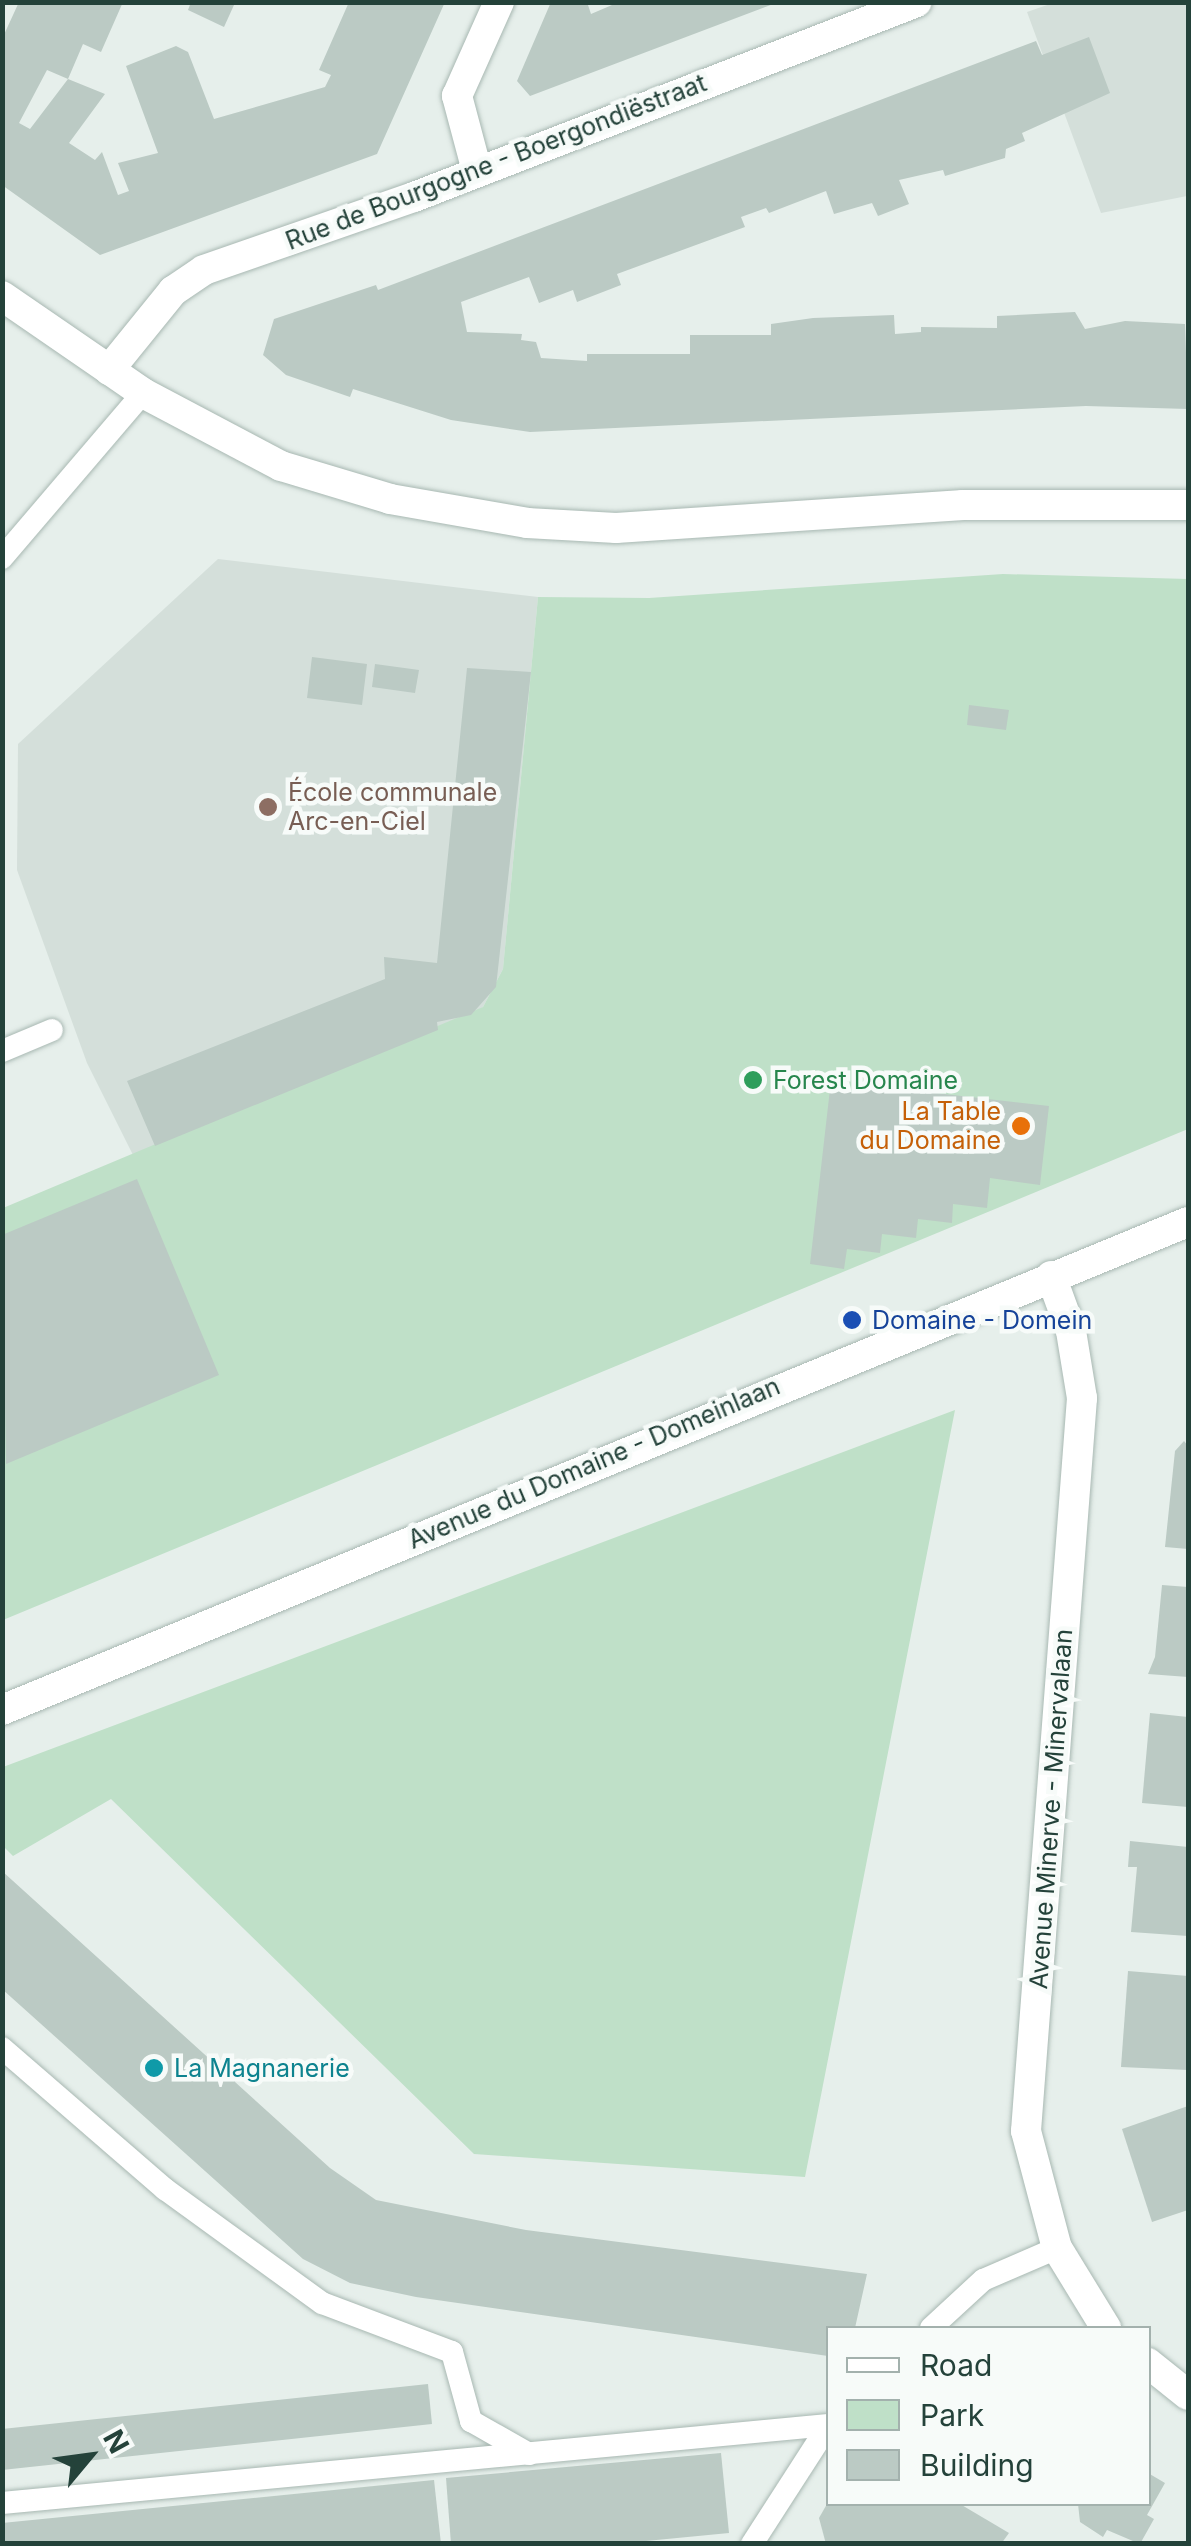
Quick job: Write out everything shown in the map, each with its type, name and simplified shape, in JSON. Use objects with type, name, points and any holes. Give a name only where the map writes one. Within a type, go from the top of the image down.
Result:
[{"type":"street","points":[[477,171],[457,96],[498,2]]},
{"type":"street","name":"Rue de Bourgogne - Boergondiëstraat","points":[[109,370],[172,291],[204,270],[477,171],[918,2]]},
{"type":"street","points":[[2,296],[143,393],[281,466],[390,499],[527,523],[616,528],[964,505],[1188,505]]},
{"type":"street","name":"Avenue du Domaine - Domeinlaan","points":[[2,1710],[1188,1222]]},
{"type":"street","name":"Avenue Minerve - Minervalaan","points":[[1051,1276],[1071,1331],[1082,1398],[1026,2131],[1057,2248],[1105,2326]]},
{"type":"street","points":[[1151,2365],[1188,2395]]},
{"type":"lane","points":[[2,558],[143,393]]},
{"type":"lane","points":[[2,1051],[52,1030]]},
{"type":"lane","points":[[2,2048],[165,2189],[322,2303],[452,2352],[471,2422],[528,2454]]},
{"type":"lane","points":[[933,2326],[983,2280],[1057,2248]]},
{"type":"lane","points":[[2,2502],[826,2426]]},
{"type":"lane","points":[[752,2544],[826,2429]]},
{"type":"shaded area","points":[[1053,3],[1188,3],[1188,447],[1187,196],[1101,213],[1027,12]]},
{"type":"shaded area","name":"École communale Arc-en-Ciel","points":[[218,559],[538,597],[503,969],[483,1007],[471,1015],[133,1155],[87,1063],[17,870],[18,744]]},
{"type":"green space","name":"Forest Domaine","points":[[1003,574],[1188,579],[1188,1129],[3,1620],[3,1208],[483,1007],[503,969],[538,597],[649,598]]},
{"type":"green space","points":[[955,1410],[805,2177],[474,2154],[111,1799],[13,1856],[3,1846],[3,1767]]},
{"type":"building","points":[[19,2],[123,2],[101,52],[83,44],[68,79],[105,94],[69,143],[95,160],[102,152],[118,195],[129,191],[118,163],[158,153],[126,66],[176,46],[188,52],[214,119],[325,87],[331,75],[319,70],[349,2],[445,2],[377,154],[100,255],[2,185],[2,39]],"holes":[[[47,70],[68,79],[30,129],[19,123]]]},
{"type":"building","points":[[191,2],[234,5],[224,27],[188,10]]},
{"type":"building","points":[[551,2],[587,2],[591,14],[619,2],[776,3],[530,96],[517,81]]},
{"type":"building","points":[[1089,37],[1110,93],[1022,133],[1025,141],[1006,149],[1005,158],[945,176],[943,170],[899,180],[909,204],[878,216],[872,203],[834,214],[826,191],[769,213],[766,208],[741,217],[745,227],[617,274],[621,285],[577,302],[573,290],[539,303],[529,277],[461,302],[467,332],[522,334],[521,340],[536,342],[541,358],[587,361],[587,354],[690,354],[690,335],[771,335],[771,324],[813,318],[894,315],[895,334],[921,332],[921,327],[997,328],[997,316],[1075,312],[1085,329],[1125,321],[1185,324],[1188,409],[1086,406],[530,432],[451,420],[353,389],[350,397],[286,375],[263,355],[274,319],[376,285],[378,290],[1036,41],[1042,55]]},
{"type":"building","points":[[312,657],[367,664],[362,705],[307,698]]},
{"type":"building","points":[[375,664],[419,670],[415,693],[372,687]]},
{"type":"building","points":[[467,668],[531,672],[496,987],[471,1015],[437,1022],[438,1030],[155,1146],[127,1081],[385,979],[384,957],[437,963]]},
{"type":"building","points":[[969,705],[1009,710],[1006,730],[967,725]]},
{"type":"building","points":[[857,1084],[1049,1106],[1040,1185],[990,1178],[987,1208],[953,1204],[952,1223],[918,1219],[916,1238],[882,1234],[880,1253],[847,1249],[844,1269],[810,1264],[830,1089],[857,1093]]},
{"type":"building","points":[[137,1179],[219,1375],[6,1464],[2,1235]]},
{"type":"building","points":[[1184,1441],[1188,1446],[1188,1549],[1165,1547],[1175,1451]]},
{"type":"building","points":[[1162,1585],[1188,1587],[1188,1677],[1148,1674],[1155,1657]]},
{"type":"building","points":[[1150,1713],[1188,1717],[1188,1807],[1142,1803]]},
{"type":"building","points":[[1130,1841],[1188,1847],[1188,1936],[1131,1932],[1137,1867],[1128,1867]]},
{"type":"building","name":"La Magnanerie","points":[[2,1871],[330,2168],[376,2200],[526,2230],[867,2274],[855,2326],[826,2326],[826,2356],[416,2297],[350,2283],[303,2259],[2,1989]]},
{"type":"building","points":[[1128,1971],[1188,1976],[1188,2070],[1121,2067]]},
{"type":"building","points":[[1188,2106],[1188,2210],[1152,2222],[1122,2129]]},
{"type":"building","points":[[428,2384],[432,2424],[2,2470],[2,2429]]},
{"type":"building","points":[[721,2453],[729,2533],[615,2544],[451,2544],[446,2478]]},
{"type":"building","points":[[1151,2475],[1165,2483],[1147,2515],[1154,2519],[1140,2544],[1107,2530],[1103,2537],[1080,2522],[1078,2506],[1151,2506]]},
{"type":"building","points":[[434,2480],[441,2544],[2,2544],[2,2523]]},
{"type":"building","points":[[826,2506],[963,2506],[1009,2533],[1001,2544],[826,2544],[819,2518]]},
{"type":"place","name":"École communale Arc-en-Ciel","points":[[268,807]]},
{"type":"place","name":"Forest Domaine","points":[[753,1080]]},
{"type":"place","name":"La Table du Domaine","points":[[1021,1126]]},
{"type":"place","name":"Domaine - Domein","points":[[852,1320]]},
{"type":"place","name":"La Magnanerie","points":[[154,2068]]}]
